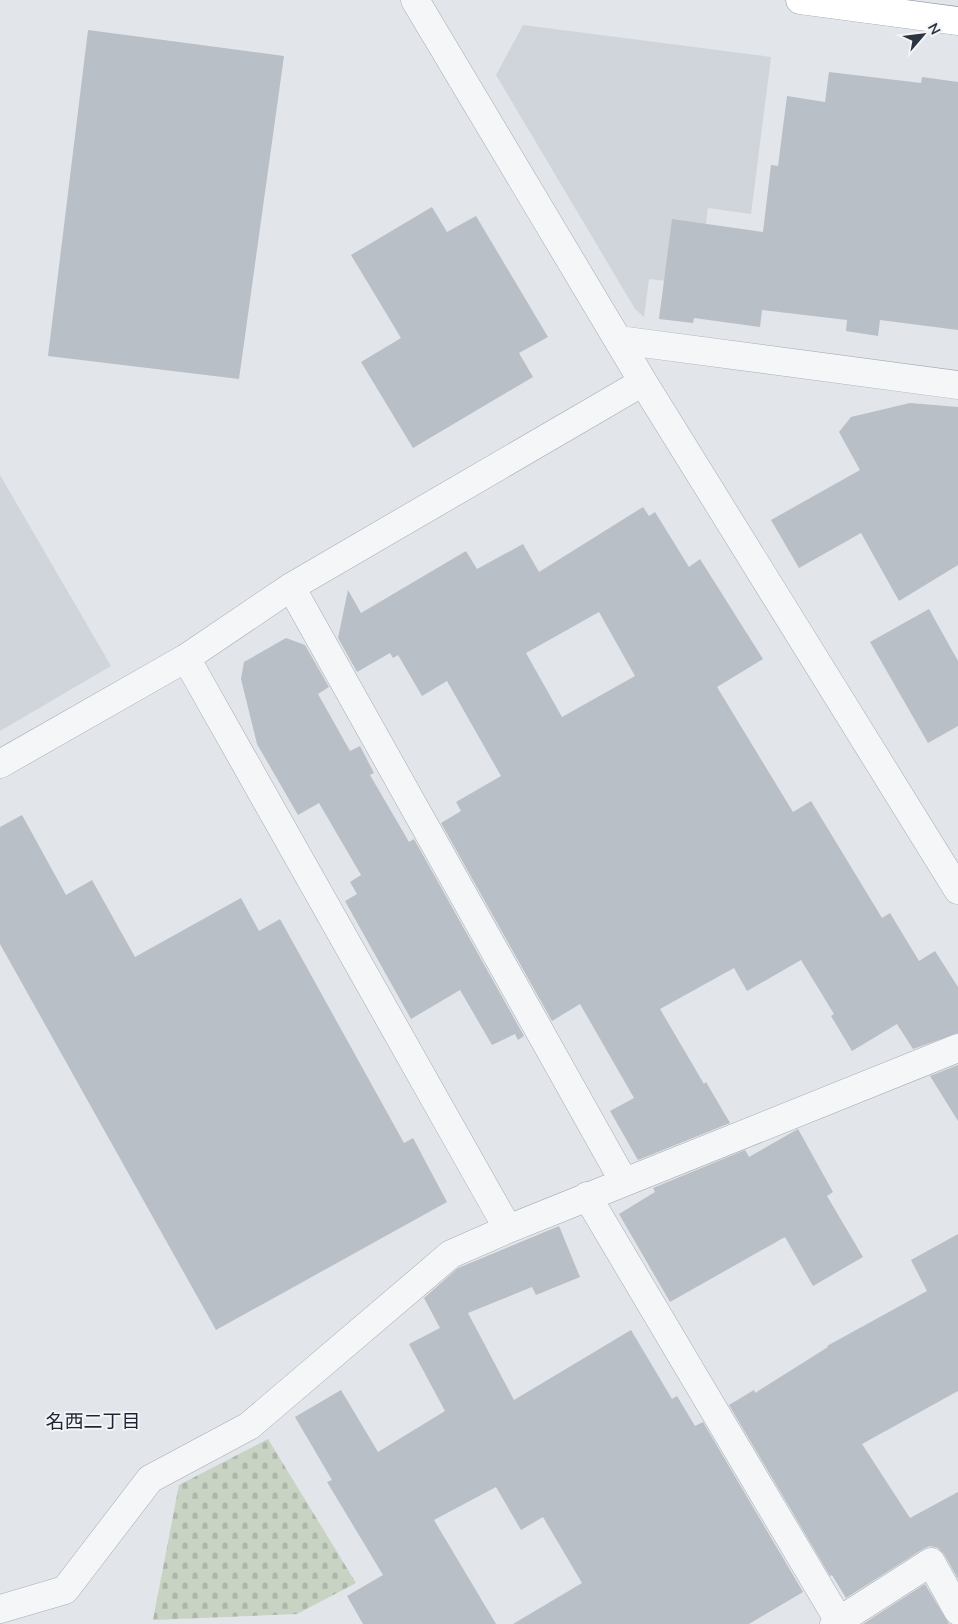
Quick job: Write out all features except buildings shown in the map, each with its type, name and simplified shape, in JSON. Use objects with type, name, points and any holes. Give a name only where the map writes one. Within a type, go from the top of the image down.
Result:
[{"type":"highway","points":[[800,0],[958,21]]},
{"type":"street","points":[[415,0],[643,382],[958,890]]},
{"type":"street","points":[[619,340],[958,385]]},
{"type":"street","points":[[0,764],[186,658],[291,587],[643,382]]},
{"type":"street","points":[[291,587],[624,1182]]},
{"type":"street","points":[[186,658],[508,1228]]},
{"type":"street","points":[[0,1609],[65,1590],[150,1479],[248,1426],[451,1254],[508,1228],[958,1048]]},
{"type":"street","points":[[588,1196],[837,1622],[931,1562],[958,1611]]},
{"type":"shaded area","points":[[523,25],[771,57],[751,214],[708,208],[698,285],[649,279],[644,317],[635,309],[496,75]]},
{"type":"shaded area","points":[[0,475],[111,666],[0,731]]},
{"type":"green space","points":[[268,1439],[356,1583],[297,1614],[153,1620],[179,1485]]},
{"type":"district","name":"名西二丁目","points":[[93,1421]]}]
